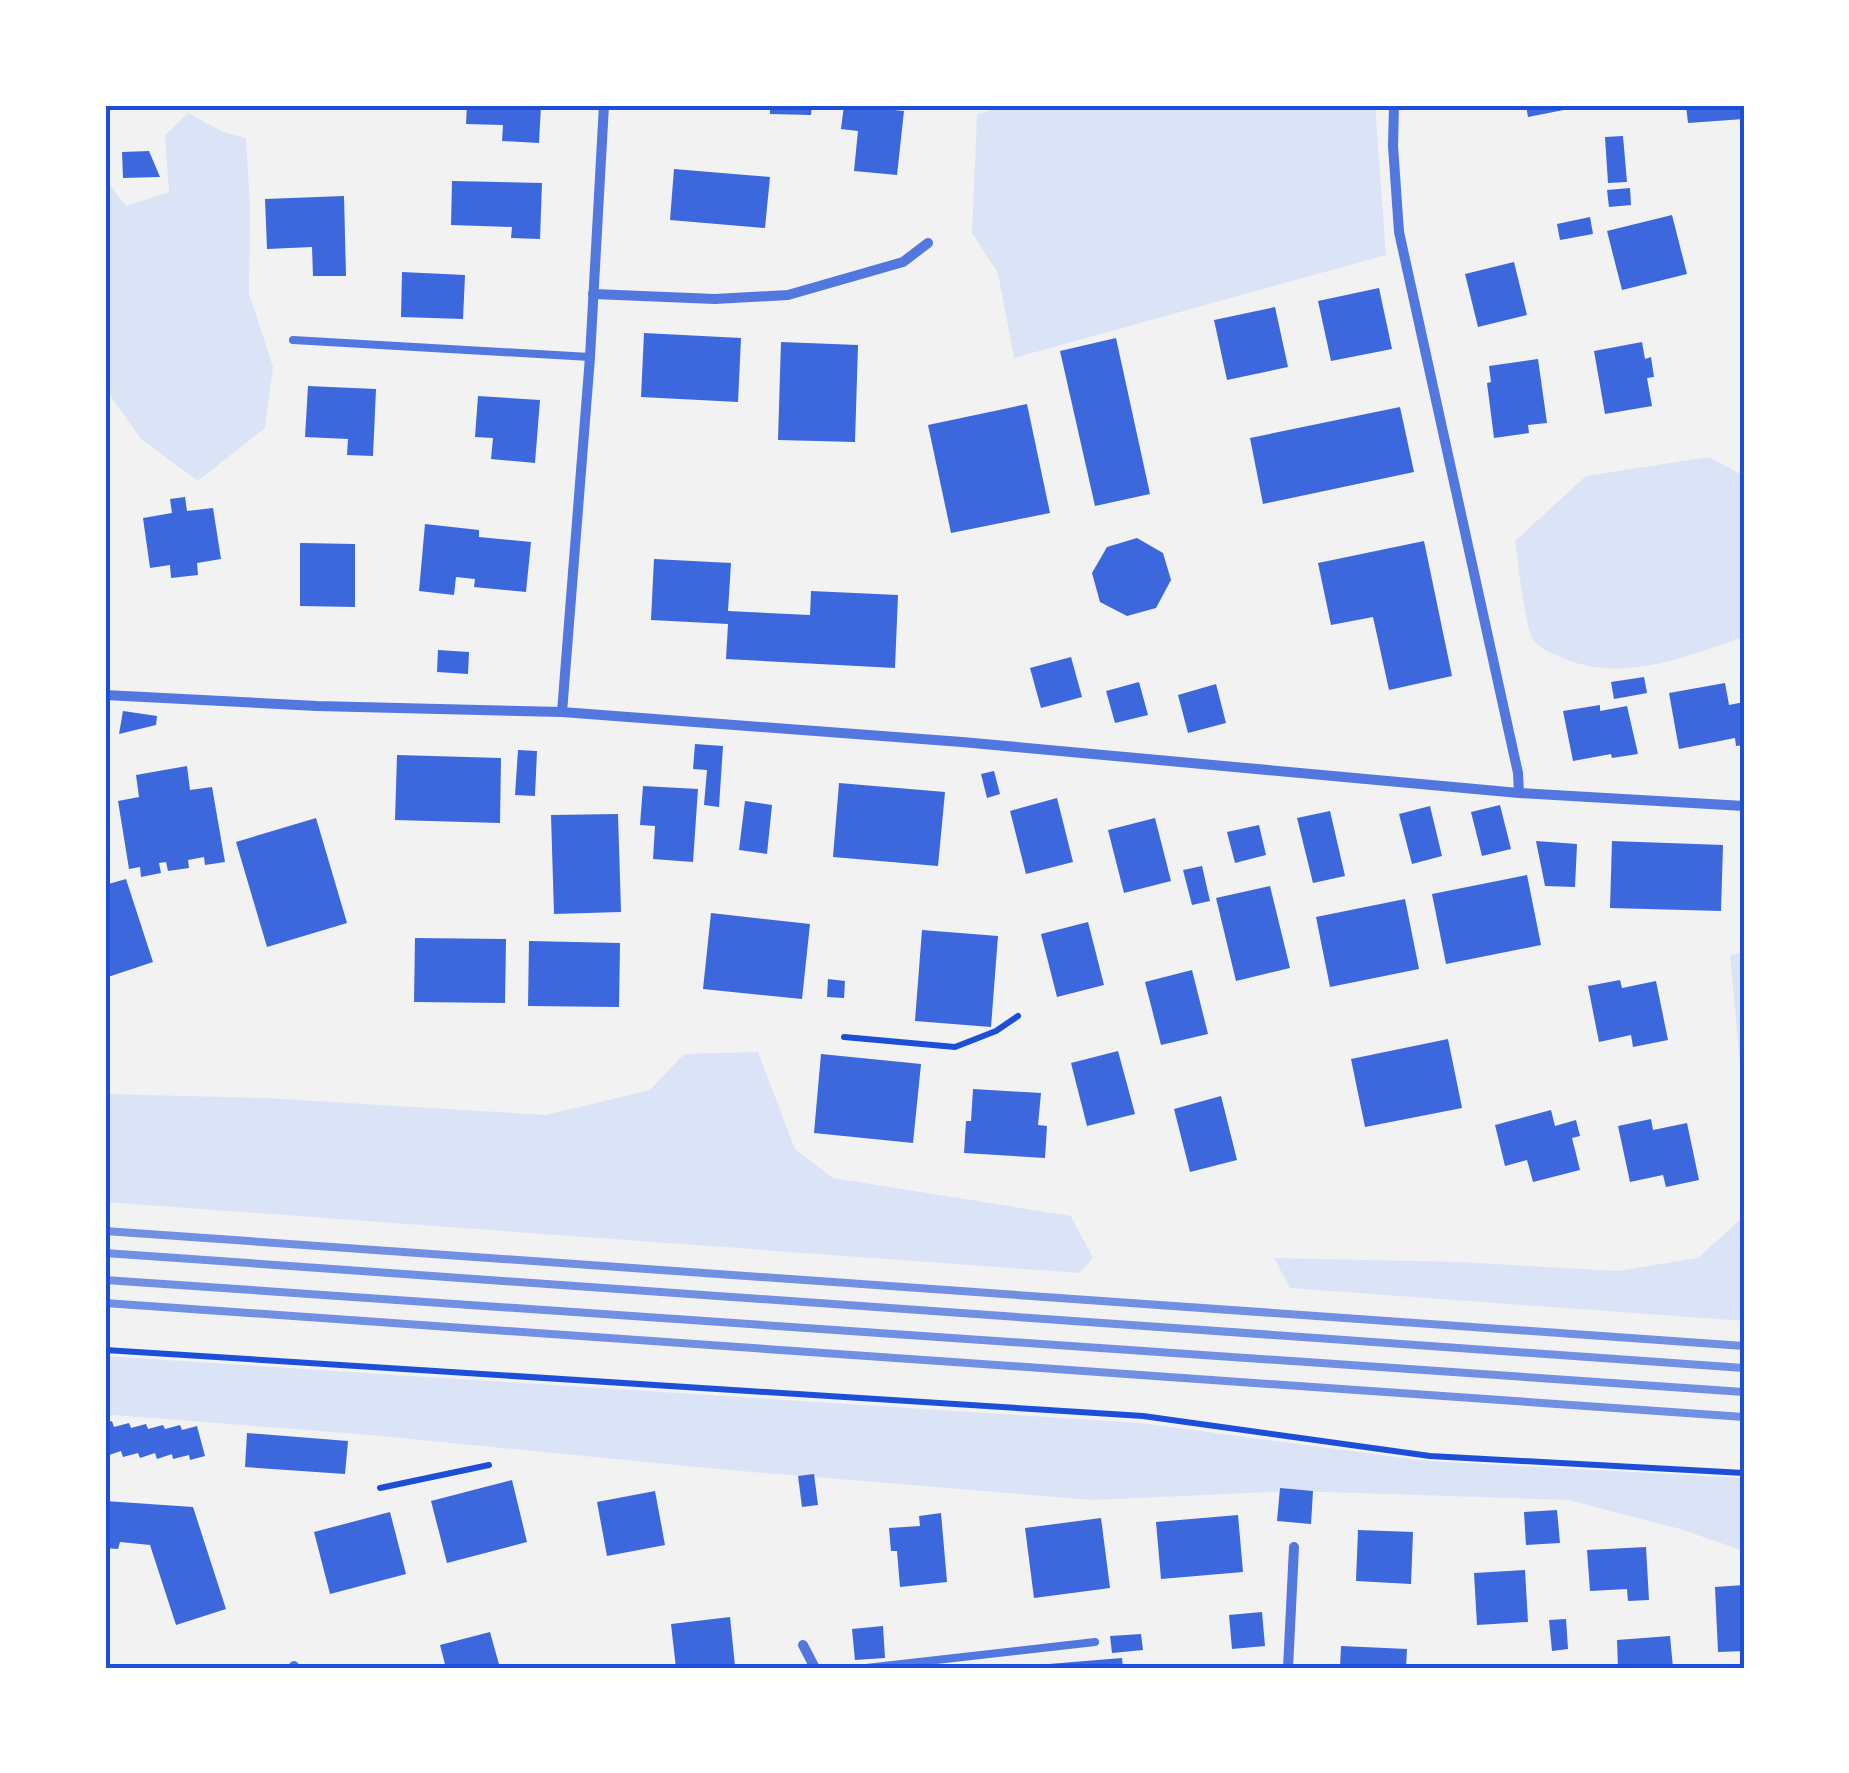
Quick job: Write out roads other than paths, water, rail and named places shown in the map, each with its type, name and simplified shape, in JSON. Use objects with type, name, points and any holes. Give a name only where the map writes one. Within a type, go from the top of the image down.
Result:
[{"type":"street","points":[[562,712],[590,357],[604,105]]},
{"type":"street","points":[[1394,105],[1399,232],[1518,773],[1519,793]]},
{"type":"street","points":[[593,294],[716,299],[788,295],[903,262],[928,243]]},
{"type":"street","points":[[105,695],[317,706],[562,712],[962,742],[1519,793],[1744,806]]},
{"type":"street","points":[[1288,1668],[1294,1548]]},
{"type":"street","points":[[803,1645],[815,1668]]},
{"type":"lane","points":[[293,340],[590,357]]},
{"type":"lane","points":[[866,1668],[1095,1642]]},
{"type":"railway","points":[[105,1231],[1744,1346]]},
{"type":"railway","points":[[105,1253],[1744,1368]]},
{"type":"railway","points":[[105,1280],[1744,1392]]},
{"type":"railway","points":[[105,1303],[1744,1417]]}]
